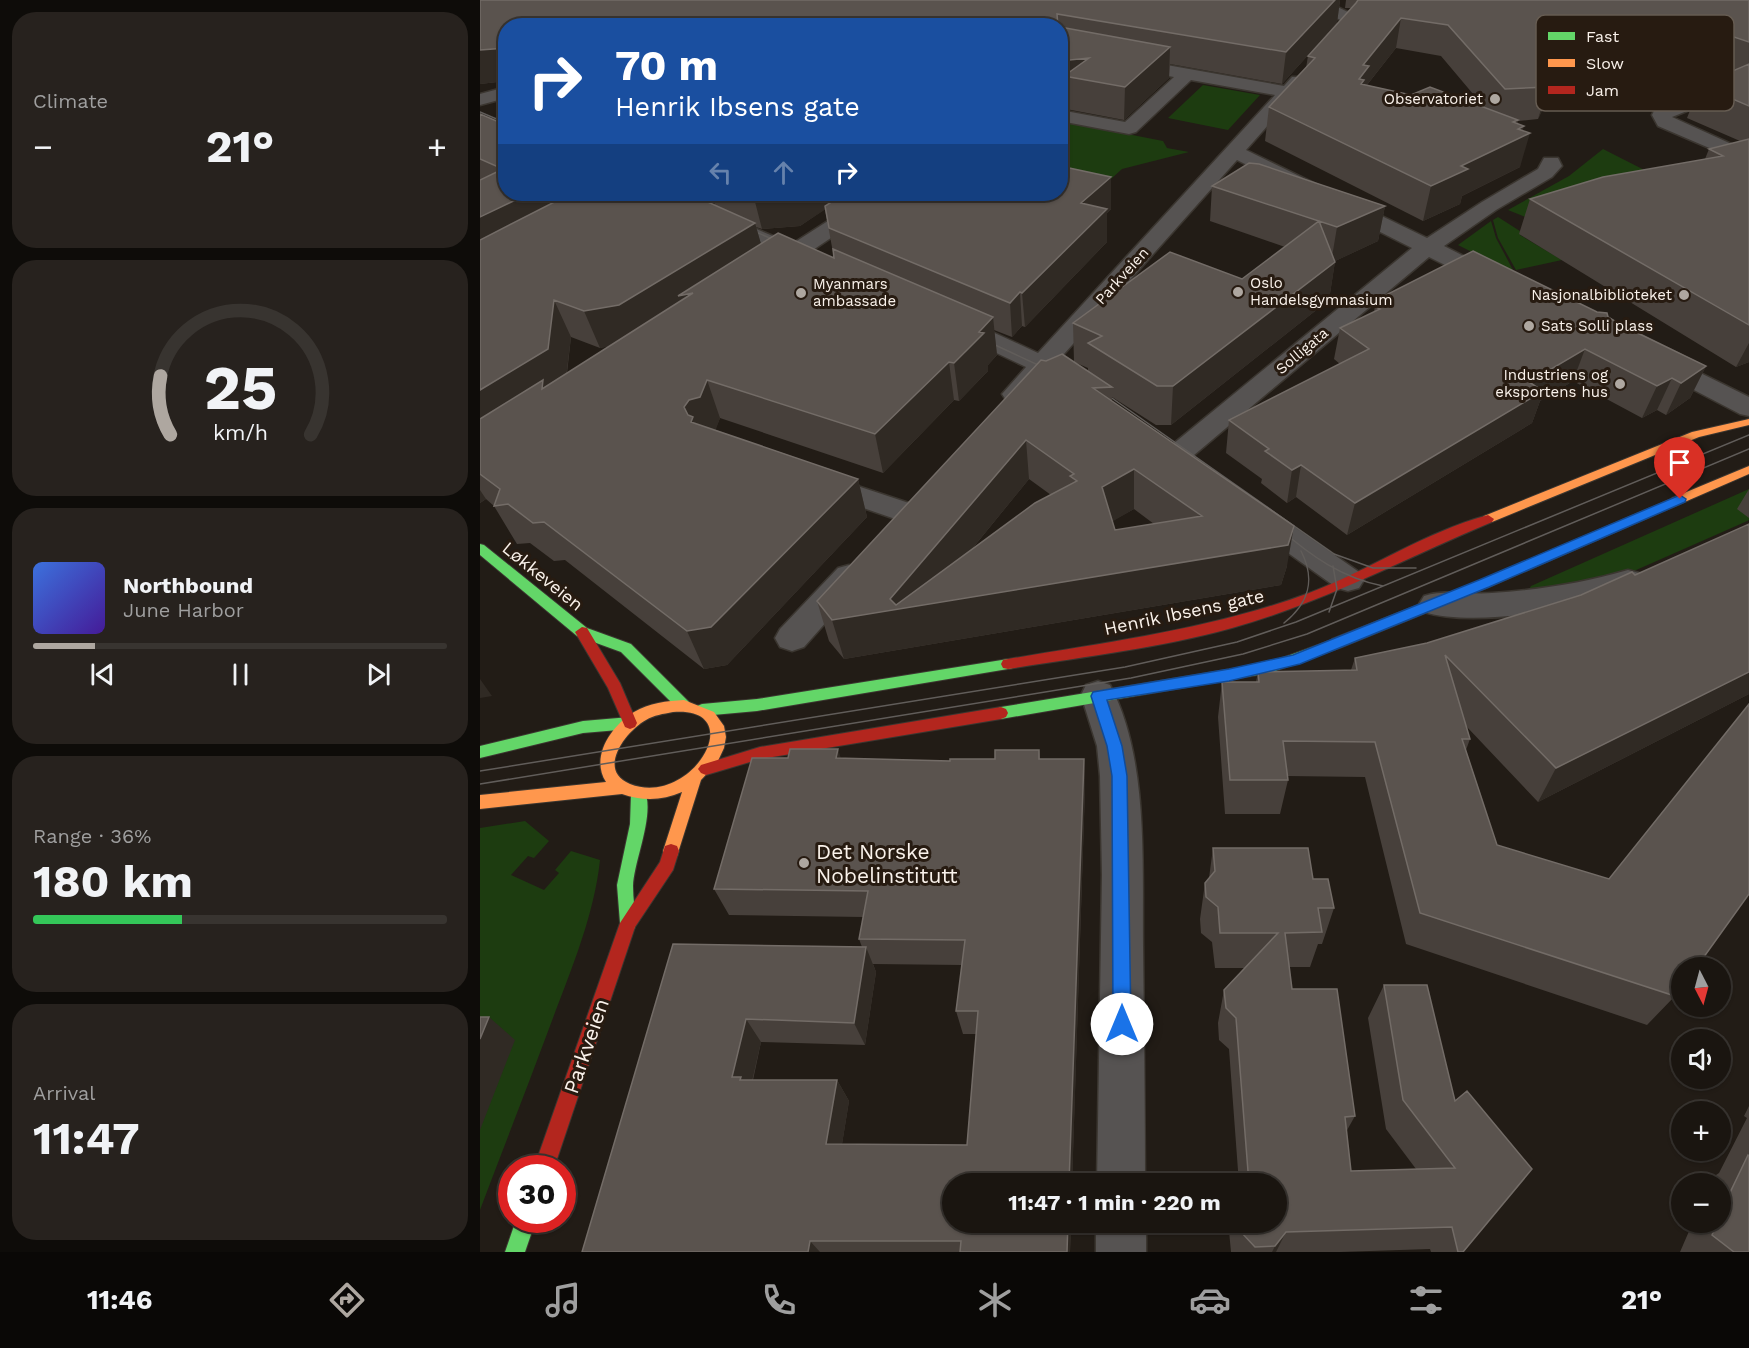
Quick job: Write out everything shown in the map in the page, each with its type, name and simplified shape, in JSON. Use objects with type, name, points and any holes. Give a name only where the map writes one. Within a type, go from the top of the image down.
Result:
[{"type":"main road","name":"Henrik Ibsens gate","points":[[702,710],[757,705],[1136,643],[1230,624],[1296,603],[1427,544],[1696,434],[1749,422]]},
{"type":"main road","points":[[706,769],[760,753],[1269,668],[1314,653],[1435,604],[1749,470]]},
{"type":"main road","name":"Løkkeveien","points":[[480,548],[582,632],[626,648],[684,706]]},
{"type":"main road","name":"Løkkeveien","points":[[582,632],[615,687],[630,723]]},
{"type":"main road","points":[[684,706],[702,710],[717,723],[720,739],[716,754],[706,769],[694,779],[673,790],[639,794],[623,787],[608,772],[607,758],[613,741],[630,723],[662,707],[684,706]]},
{"type":"main road","points":[[480,752],[583,727],[630,723]]},
{"type":"main road","name":"Parkveien","points":[[548,1155],[628,923],[667,865],[694,779]]},
{"type":"main road","points":[[480,802],[623,787]]},
{"type":"main road","name":"Parkveien","points":[[628,923],[626,885],[638,824],[639,794]]},
{"type":"main road","points":[[515,1252],[522,1233]]},
{"type":"street","points":[[1309,0],[1345,17],[1404,14]]},
{"type":"street","points":[[1337,37],[1347,24],[1345,17]]},
{"type":"street","points":[[1068,52],[1288,92]]},
{"type":"street","points":[[1069,72],[1092,57]]},
{"type":"street","name":"Parkveien","points":[[996,416],[1308,70]]},
{"type":"street","points":[[1068,117],[1129,128],[1188,74]]},
{"type":"street","points":[[1734,86],[1749,80]]},
{"type":"street","points":[[481,110],[498,98]]},
{"type":"street","points":[[1669,111],[1661,116],[1665,122],[1749,159]]},
{"type":"street","points":[[1234,152],[1253,159],[1513,290]]},
{"type":"street","name":"Solligata","points":[[1152,440],[1187,464],[1427,247],[1545,173],[1552,166],[1551,162]]},
{"type":"street","points":[[673,201],[825,267]]},
{"type":"street","points":[[758,276],[872,201]]},
{"type":"street","points":[[937,316],[1022,352],[1081,391]]},
{"type":"street","points":[[1631,349],[1749,408]]},
{"type":"street","points":[[792,473],[915,504],[792,638]]},
{"type":"street","points":[[1235,499],[1348,580]]},
{"type":"street","points":[[1435,604],[1472,607],[1606,590],[1657,570]]},
{"type":"street","points":[[1098,696],[1115,746],[1119,776],[1122,875],[1121,1173]]},
{"type":"street","points":[[1121,1233],[1121,1252]]},
{"type":"green space","points":[[1203,85],[1260,95],[1228,130],[1168,118]]},
{"type":"green space","points":[[1068,122],[1163,141],[1167,148],[1189,152],[1122,169],[1089,199],[1068,194]]},
{"type":"green space","points":[[1603,149],[1670,183],[1548,226],[1508,210],[1569,176]]},
{"type":"green space","points":[[1498,217],[1523,233],[1520,235],[1562,260],[1516,270],[1498,238],[1493,220]]},
{"type":"green space","points":[[1491,221],[1496,238],[1513,270],[1510,271],[1458,245]]},
{"type":"green space","points":[[1749,489],[1749,520],[1745,522],[1609,582],[1532,594],[1529,589],[1531,586]]},
{"type":"green space","points":[[525,821],[549,841],[534,858],[528,856],[511,875],[544,890],[559,873],[555,870],[571,851],[600,860],[587,923],[580,944],[501,1155],[498,1155],[498,1162],[480,1210],[480,828]]},
{"type":"building","points":[[480,0],[1335,0],[1286,52],[1057,14],[1057,18],[498,18],[498,49],[480,50]]},
{"type":"building","points":[[1358,0],[1749,0],[1749,42],[1734,37],[1734,15],[1536,15],[1536,88],[1505,89],[1448,25],[1401,18],[1363,65],[1369,66],[1359,79],[1364,80],[1361,84],[1411,95],[1430,87],[1518,120],[1513,122],[1524,126],[1518,129],[1530,133],[1461,166],[1468,169],[1431,186],[1269,107],[1315,58],[1308,56]]},
{"type":"building","points":[[1068,28],[1170,47],[1125,87],[1068,77],[1068,73],[1089,58],[1068,60]]},
{"type":"building","points":[[1749,64],[1749,106],[1734,100],[1734,70]]},
{"type":"building","points":[[480,114],[498,122],[498,167],[480,159]]},
{"type":"building","points":[[1749,139],[1749,325],[1530,199],[1603,177],[1723,156],[1709,149]]},
{"type":"building","points":[[1249,163],[1259,164],[1385,206],[1337,227],[1212,186]]},
{"type":"building","points":[[1068,168],[1111,177],[1081,203],[1107,209],[1010,303],[829,228],[825,206],[833,201],[1068,201]]},
{"type":"building","points":[[498,171],[498,201],[513,201],[480,217],[480,180]]},
{"type":"building","points":[[556,201],[706,201],[755,223],[619,305],[584,311],[554,300],[548,349],[480,390],[480,240]]},
{"type":"building","points":[[1319,221],[1335,262],[1173,386],[1157,386],[1088,343],[1102,336],[1073,323],[1170,252],[1242,279]]},
{"type":"building","points":[[778,233],[834,258],[833,249],[993,317],[979,332],[984,333],[954,363],[949,362],[875,434],[707,380],[700,397],[689,400],[684,407],[688,415],[693,417],[691,422],[858,479],[711,627],[687,631],[544,522],[533,523],[508,504],[494,506],[500,489],[480,474],[480,419],[543,380],[542,389],[693,293],[678,296]]},
{"type":"building","points":[[1473,251],[1597,312],[1607,313],[1608,317],[1621,325],[1706,366],[1681,383],[1672,378],[1657,386],[1585,349],[1529,382],[1543,391],[1355,503],[1301,465],[1292,470],[1265,451],[1269,449],[1229,420],[1369,349],[1340,328],[1380,309],[1376,307],[1383,304],[1376,300]]},
{"type":"building","points":[[1062,354],[1112,387],[1093,388],[1294,526],[1288,545],[832,620],[817,601],[1041,360],[1046,361]],"holes":[[[1026,440],[1074,474],[1070,476],[1077,481],[1035,503],[896,605],[890,599]],[[1134,469],[1202,516],[1115,530],[1102,487]]]},
{"type":"building","points":[[1749,524],[1749,672],[1556,768],[1445,655],[1470,739],[1462,739],[1497,845],[1609,879],[1749,704],[1749,894],[1704,957],[1671,957],[1671,995],[1420,913],[1375,742],[1283,741],[1288,780],[1230,780],[1222,682],[1259,682],[1258,672],[1357,670],[1355,658],[1427,643],[1581,595],[1632,572],[1635,575]]},
{"type":"building","points":[[790,749],[838,749],[836,758],[950,761],[950,759],[995,759],[995,750],[1039,750],[1039,759],[1084,759],[1069,1173],[942,1173],[942,1233],[1068,1233],[1067,1252],[960,1252],[961,1241],[810,1241],[808,1252],[582,1252],[673,944],[866,947],[854,1023],[746,1019],[732,1077],[741,1077],[740,1080],[837,1080],[826,1144],[967,1145],[978,1011],[956,1011],[965,940],[859,939],[868,891],[714,889],[752,758],[788,758]]},
{"type":"building","points":[[1213,848],[1308,848],[1313,879],[1328,879],[1334,908],[1318,908],[1322,932],[1285,933],[1292,989],[1337,989],[1355,1116],[1345,1117],[1351,1171],[1455,1168],[1403,1100],[1384,985],[1427,985],[1455,1101],[1467,1091],[1532,1169],[1463,1252],[1458,1252],[1452,1227],[1287,1232],[1287,1173],[1248,1173],[1236,1018],[1226,1008],[1224,990],[1278,933],[1220,933],[1218,907],[1206,897],[1205,883],[1215,871]]},
{"type":"building","points":[[480,1017],[489,1017],[480,1039]]},
{"type":"building","points":[[1748,1155],[1749,1252],[1734,1252],[1712,1235],[1713,1233],[1731,1233],[1731,1191]]},
{"type":"building","points":[[1242,1233],[1285,1233],[1275,1246],[1255,1247]]},
{"type":"tram line","points":[[480,112],[498,120]]},
{"type":"tram line","points":[[742,226],[786,245]]},
{"type":"tram line","points":[[980,338],[1051,371]]},
{"type":"tram line","points":[[1099,389],[1334,554],[1373,568],[1416,568]]},
{"type":"tram line","points":[[1330,608],[1749,435]]},
{"type":"tram line","points":[[480,784],[1131,678],[1243,654],[1307,634],[1749,449]]},
{"type":"tram line","points":[[1280,529],[1303,548],[1333,568]]},
{"type":"tram line","points":[[1284,623],[1299,607],[1308,590],[1308,572],[1301,551]]},
{"type":"tram line","points":[[1330,608],[1337,589],[1333,568]]},
{"type":"tram line","points":[[1333,568],[1354,578],[1383,586]]},
{"type":"tram line","points":[[480,771],[1125,667],[1237,642],[1330,608]]},
{"type":"tram line","points":[[1329,612],[1330,608]]},
{"type":"traffic: fast","points":[[480,548],[582,632],[626,648],[684,706]]},
{"type":"traffic: fast","points":[[1001,713],[1269,668],[1337,643]]},
{"type":"traffic: fast","points":[[702,710],[757,705],[1008,664]]},
{"type":"traffic: fast","points":[[480,752],[583,727],[630,723]]},
{"type":"traffic: fast","points":[[628,923],[625,885],[638,824],[639,794]]},
{"type":"traffic: fast","points":[[515,1252],[522,1233]]},
{"type":"traffic: slow","points":[[1488,519],[1696,434],[1749,422]]},
{"type":"traffic: slow","points":[[1676,501],[1749,470]]},
{"type":"traffic: slow","points":[[684,706],[707,714],[716,726],[719,737],[717,748],[704,769],[684,784],[662,792],[636,792],[613,781],[608,772],[607,762],[610,751],[615,741],[631,722],[661,708],[684,706]]},
{"type":"traffic: slow","points":[[671,851],[694,779]]},
{"type":"traffic: slow","points":[[480,802],[623,787]]},
{"type":"traffic: jam","points":[[1337,643],[1484,584],[1676,501]]},
{"type":"traffic: jam","points":[[1008,664],[1136,643],[1230,624],[1315,596],[1417,548],[1488,519]]},
{"type":"traffic: jam","points":[[582,632],[615,687],[630,723]]},
{"type":"traffic: jam","points":[[706,769],[760,753],[1001,713]]},
{"type":"traffic: jam","points":[[548,1155],[628,923],[667,865],[671,851]]},
{"type":"place","name":"Observatoriet","points":[[1495,99]]},
{"type":"place","name":"Oslo Handelsgymnasium","points":[[1238,292]]},
{"type":"place","name":"Myanmars ambassade","points":[[801,293]]},
{"type":"place","name":"Nasjonalbiblioteket","points":[[1684,295]]},
{"type":"place","name":"Sats Solli plass","points":[[1529,326]]},
{"type":"place","name":"Industriens og eksportens hus","points":[[1620,384]]},
{"type":"place","name":"Det Norske Nobelinstitutt","points":[[804,863]]},
{"type":"route","points":[[1122,1024],[1122,875],[1119,776],[1115,746],[1098,696],[1269,668],[1295,660],[1484,584],[1680,499]]}]
